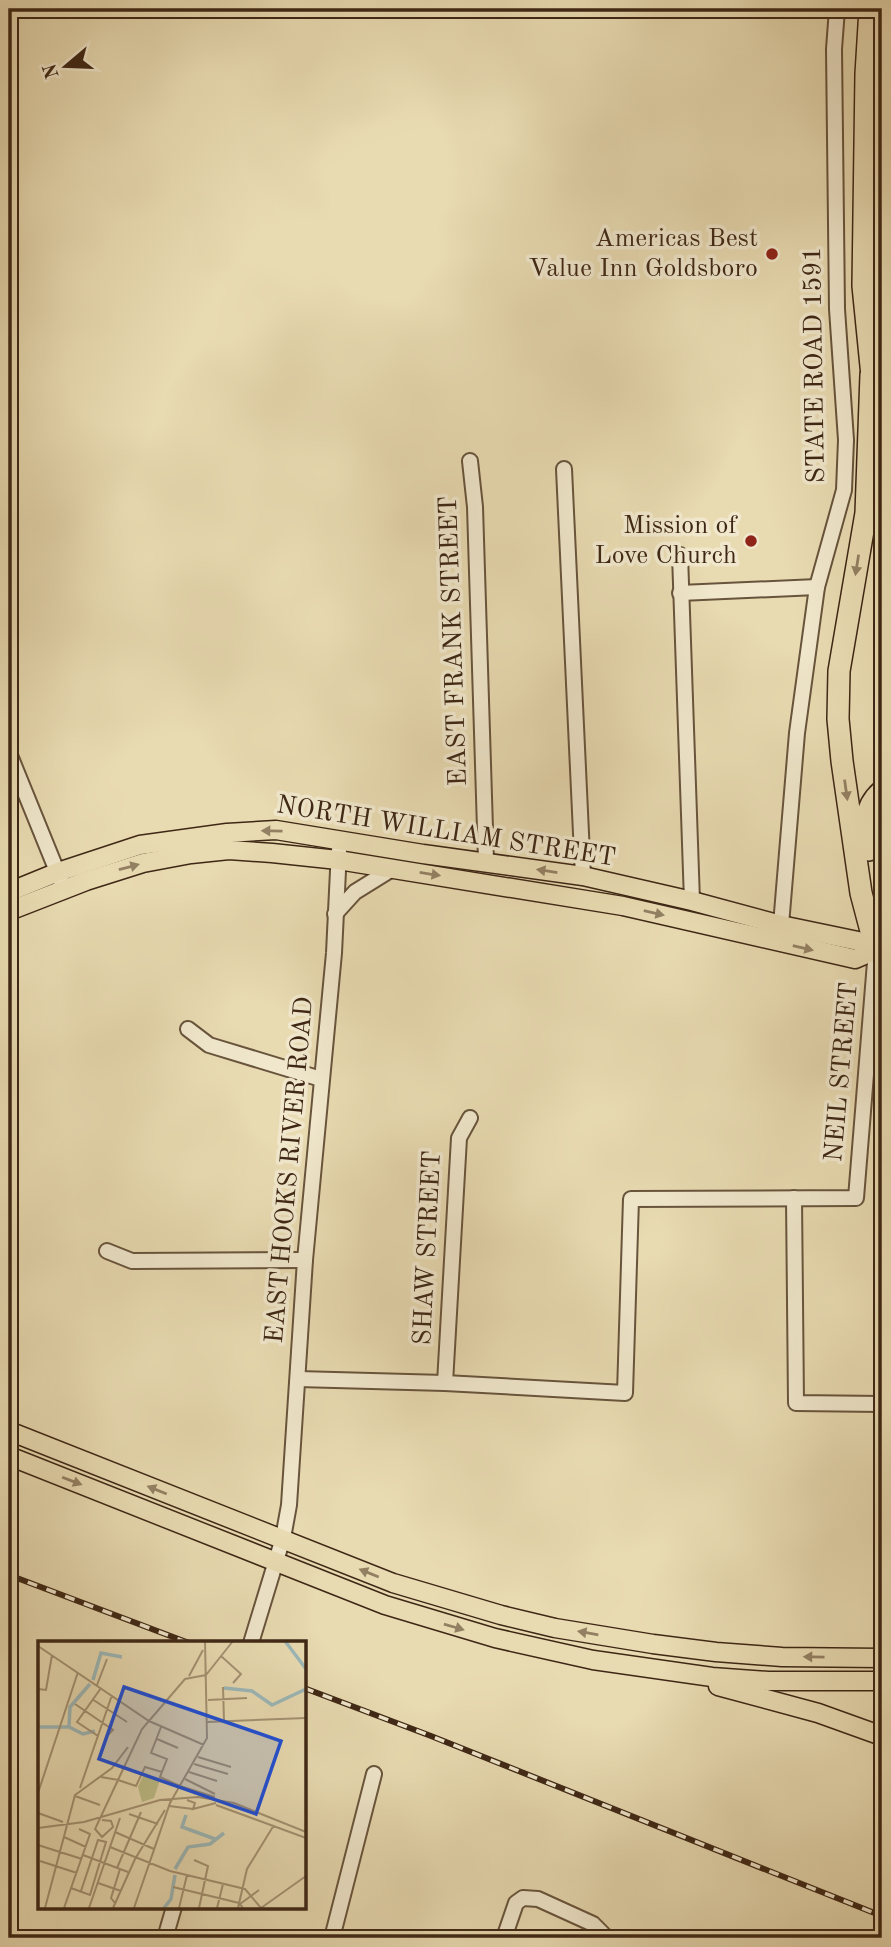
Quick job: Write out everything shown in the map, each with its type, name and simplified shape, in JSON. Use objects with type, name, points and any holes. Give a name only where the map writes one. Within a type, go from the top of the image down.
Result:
[{"type":"highway","points":[[870,9],[866,74],[863,286],[882,454]]},
{"type":"highway","points":[[871,375],[866,513],[839,671],[838,719],[862,892],[879,950]]},
{"type":"highway","points":[[879,950],[865,825],[867,811],[873,799],[882,791]]},
{"type":"main road","name":"NORTH WILLIAM STREET","points":[[9,892],[58,872],[140,845],[175,839],[276,830],[583,876],[781,925],[858,941],[879,950]]},
{"type":"main road","name":"NORTH WILLIAM STREET","points":[[9,911],[113,871],[191,854],[229,850],[338,860],[623,906],[855,959],[879,950]]},
{"type":"main road","points":[[9,1431],[394,1583],[501,1615],[555,1628],[691,1649],[782,1657],[882,1658]]},
{"type":"main road","points":[[9,1456],[385,1605],[495,1638],[593,1660],[712,1677],[882,1681]]},
{"type":"main road","points":[[495,1638],[501,1615]]},
{"type":"main road","points":[[643,1668],[765,1697],[882,1736]]},
{"type":"street","name":"STATE ROAD 1591","points":[[781,925],[797,733],[817,587],[844,490],[846,440],[837,306],[834,49],[837,9]]},
{"type":"street","name":"EAST FRANK STREET","points":[[470,461],[475,507],[486,861]]},
{"type":"street","points":[[564,469],[583,876]]},
{"type":"street","points":[[680,555],[692,901]]},
{"type":"street","points":[[680,593],[817,587]]},
{"type":"street","points":[[9,753],[65,889]]},
{"type":"street","name":"EAST HOOKS RIVER ROAD","points":[[252,1641],[283,1538],[289,1505],[305,1260],[340,839]]},
{"type":"street","points":[[335,914],[355,892],[392,869]]},
{"type":"street","name":"NEIL STREET","points":[[794,1198],[856,1198],[879,950]]},
{"type":"street","points":[[188,1029],[209,1045],[321,1079]]},
{"type":"street","name":"SHAW STREET","points":[[444,1383],[459,1138],[470,1118]]},
{"type":"street","points":[[298,1378],[444,1383],[625,1394],[631,1199],[794,1198],[796,1403],[882,1404]]},
{"type":"street","points":[[107,1251],[132,1261],[305,1260]]},
{"type":"street","points":[[332,1938],[374,1774]]},
{"type":"street","points":[[504,1938],[516,1903],[523,1898],[538,1899],[593,1924],[607,1938]]},
{"type":"street","points":[[164,1938],[173,1909]]},
{"type":"railway","points":[[9,1575],[184,1641]]},
{"type":"railway","points":[[306,1689],[882,1916]]},
{"type":"place","name":"Americas Best Value Inn Goldsboro","points":[[772,254]]},
{"type":"place","name":"Mission of Love Church","points":[[751,541]]}]
